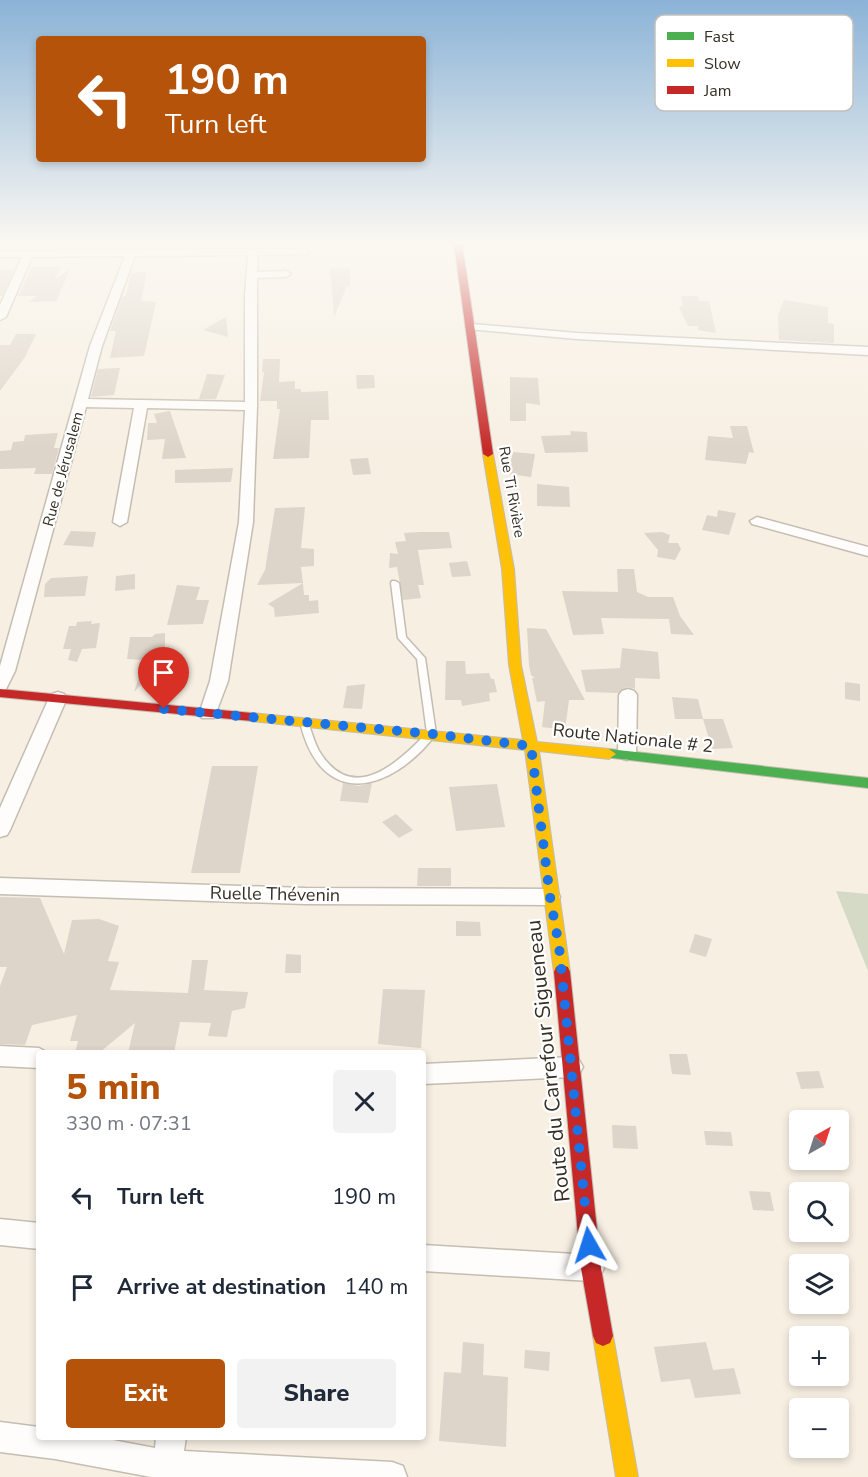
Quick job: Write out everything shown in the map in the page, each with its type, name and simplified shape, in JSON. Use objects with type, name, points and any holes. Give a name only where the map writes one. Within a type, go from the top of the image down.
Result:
[{"type":"street","name":"Rue de Jérusalem","points":[[0,685],[8,671],[96,346],[110,313]]},
{"type":"street","points":[[208,714],[219,681],[246,522],[251,406],[251,313]]},
{"type":"street","name":"Rue Ti Rivière","points":[[470,313],[478,394],[508,569],[515,665],[531,746]]},
{"type":"street","points":[[472,327],[556,334],[868,351]]},
{"type":"street","points":[[81,403],[251,406]]},
{"type":"street","points":[[120,522],[141,404]]},
{"type":"street","points":[[757,521],[868,552]]},
{"type":"street","name":"Route Nationale # 2","points":[[0,693],[627,754],[868,783]]},
{"type":"street","points":[[627,754],[628,695]]},
{"type":"street","points":[[0,830],[58,698]]},
{"type":"street","name":"Route du Carrefour Sigueneau","points":[[531,746],[550,897],[559,946],[591,1268],[627,1477]]},
{"type":"street","name":"Ruelle Thévenin","points":[[0,886],[305,896],[550,897]]},
{"type":"street","points":[[0,1056],[36,1058]]},
{"type":"street","points":[[426,1074],[571,1067]]},
{"type":"street","points":[[0,1232],[36,1236]]},
{"type":"street","points":[[426,1257],[591,1268]]},
{"type":"street","points":[[0,1437],[168,1460],[392,1477]]},
{"type":"lane","points":[[304,722],[307,738],[320,762],[338,777],[357,781],[374,779],[393,768],[432,734],[422,658],[402,638],[395,584]]},
{"type":"green space","points":[[836,891],[868,894],[868,971]]},
{"type":"building","points":[[116,313],[154,313],[144,356],[110,358],[116,331],[110,331]]},
{"type":"building","points":[[682,313],[712,313],[716,333],[698,330],[698,326],[688,326]]},
{"type":"building","points":[[779,313],[828,313],[828,323],[834,324],[834,343],[779,340]]},
{"type":"building","points":[[226,317],[228,337],[203,330]]},
{"type":"building","points":[[16,334],[36,334],[25,357],[0,391],[0,345],[10,345]]},
{"type":"building","points":[[263,359],[280,359],[279,382],[295,381],[295,389],[301,389],[301,392],[328,391],[329,420],[311,420],[309,458],[273,459],[280,409],[277,409],[277,401],[260,401],[264,372],[262,372]]},
{"type":"building","points":[[120,368],[114,395],[91,397],[98,369]]},
{"type":"building","points":[[207,374],[225,375],[216,399],[199,399]]},
{"type":"building","points":[[356,375],[374,375],[375,388],[357,389]]},
{"type":"building","points":[[510,377],[538,378],[540,405],[526,403],[526,421],[510,421]]},
{"type":"building","points":[[170,411],[186,458],[162,459],[165,439],[147,440],[148,423],[157,423],[154,414]]},
{"type":"building","points":[[730,426],[747,426],[754,453],[749,452],[746,464],[705,460],[708,436],[733,438]]},
{"type":"building","points":[[570,431],[587,432],[588,452],[545,453],[541,436],[571,435]]},
{"type":"building","points":[[58,433],[54,448],[59,448],[52,474],[34,474],[36,468],[0,469],[0,451],[11,450],[13,442],[24,441],[25,435]]},
{"type":"building","points":[[513,452],[535,454],[531,477],[508,474]]},
{"type":"building","points":[[368,458],[371,474],[353,475],[350,459]]},
{"type":"building","points":[[233,468],[231,482],[175,483],[175,470]]},
{"type":"building","points":[[537,484],[569,487],[570,507],[537,506]]},
{"type":"building","points":[[305,507],[301,548],[314,549],[314,566],[301,567],[303,583],[257,585],[265,570],[275,508]]},
{"type":"building","points":[[718,510],[736,513],[729,535],[702,530],[707,515],[717,517]]},
{"type":"building","points":[[71,531],[96,532],[93,547],[63,545]]},
{"type":"building","points":[[449,532],[452,548],[418,550],[424,585],[418,585],[421,598],[403,600],[397,567],[389,568],[390,553],[398,554],[395,542],[406,541],[404,533]]},
{"type":"building","points":[[662,532],[670,535],[668,543],[678,543],[681,549],[675,560],[657,557],[658,550],[644,533]]},
{"type":"building","points":[[467,561],[471,576],[452,577],[449,563]]},
{"type":"building","points":[[617,569],[634,569],[637,592],[648,597],[673,597],[680,616],[694,635],[671,634],[669,619],[601,618],[604,634],[573,635],[562,591],[618,592]]},
{"type":"building","points":[[135,574],[135,589],[115,591],[116,576]]},
{"type":"building","points":[[88,576],[85,596],[44,597],[45,584],[51,578]]},
{"type":"building","points":[[303,583],[304,595],[309,595],[309,601],[318,600],[319,613],[275,617],[274,608],[268,604]]},
{"type":"building","points":[[177,585],[200,587],[196,600],[209,600],[203,624],[167,625]]},
{"type":"building","points":[[92,621],[91,624],[100,623],[96,648],[82,649],[77,662],[68,660],[71,649],[63,649],[69,626],[76,626],[77,622]]},
{"type":"building","points":[[527,628],[546,629],[585,700],[569,700],[565,730],[542,727],[545,701],[537,702],[532,678],[535,678],[531,675],[529,665]]},
{"type":"building","points":[[165,633],[165,661],[134,692],[144,660],[127,659],[130,637],[152,637],[155,634]]},
{"type":"building","points":[[622,648],[658,652],[660,679],[635,678],[635,689],[627,687],[618,693],[586,692],[581,670],[620,668]]},
{"type":"building","points":[[446,661],[465,661],[466,674],[489,673],[491,679],[494,679],[497,692],[489,693],[490,701],[462,706],[461,700],[445,700]]},
{"type":"building","points":[[845,682],[860,684],[860,701],[845,699]]},
{"type":"building","points":[[365,684],[362,709],[343,708],[347,686]]},
{"type":"building","points":[[672,697],[698,699],[703,719],[675,719]]},
{"type":"building","points":[[703,719],[723,719],[733,748],[712,749]]},
{"type":"building","points":[[212,766],[258,766],[240,873],[191,873]]},
{"type":"building","points":[[343,783],[359,786],[372,783],[368,803],[340,801]]},
{"type":"building","points":[[497,784],[505,827],[456,831],[449,787]]},
{"type":"building","points":[[396,814],[413,830],[399,838],[382,822]]},
{"type":"building","points":[[418,868],[451,868],[451,886],[417,886]]},
{"type":"building","points":[[0,897],[40,898],[64,954],[72,920],[99,919],[119,926],[108,961],[119,962],[110,990],[188,993],[192,960],[208,960],[204,990],[248,992],[245,1008],[232,1011],[227,1037],[208,1036],[211,1023],[180,1022],[175,1050],[129,1050],[135,1023],[103,1050],[76,1050],[78,1041],[70,1041],[77,1015],[32,1025],[25,1045],[0,1044],[0,986],[7,967],[0,967]]},
{"type":"building","points":[[456,921],[480,922],[481,936],[456,936]]},
{"type":"building","points":[[695,934],[712,939],[706,957],[689,952]]},
{"type":"building","points":[[286,954],[301,955],[301,973],[285,973]]},
{"type":"building","points":[[383,989],[425,990],[421,1048],[378,1044]]},
{"type":"building","points":[[669,1054],[687,1054],[691,1075],[672,1074]]},
{"type":"building","points":[[819,1071],[824,1088],[801,1089],[796,1072]]},
{"type":"building","points":[[612,1125],[636,1126],[638,1149],[613,1148]]},
{"type":"building","points":[[704,1131],[731,1132],[733,1146],[706,1145]]},
{"type":"building","points":[[749,1191],[770,1192],[774,1211],[753,1210]]},
{"type":"building","points":[[463,1342],[484,1344],[483,1375],[508,1377],[506,1447],[439,1441],[444,1372],[461,1373]]},
{"type":"building","points":[[706,1342],[713,1370],[734,1368],[741,1394],[695,1398],[690,1379],[661,1382],[654,1347]]},
{"type":"building","points":[[525,1350],[550,1352],[549,1371],[524,1368]]},
{"type":"traffic: fast","points":[[609,754],[868,783]]},
{"type":"traffic: slow","points":[[488,454],[508,569],[515,665],[531,746],[562,972]]},
{"type":"traffic: slow","points":[[252,717],[609,754]]},
{"type":"traffic: slow","points":[[603,1336],[627,1477]]},
{"type":"traffic: jam","points":[[468,313],[488,454]]},
{"type":"traffic: jam","points":[[0,693],[252,717]]},
{"type":"traffic: jam","points":[[562,972],[591,1268],[603,1336]]},
{"type":"route","points":[[164,709],[432,734],[531,746],[550,897],[559,946],[589,1245]]}]
